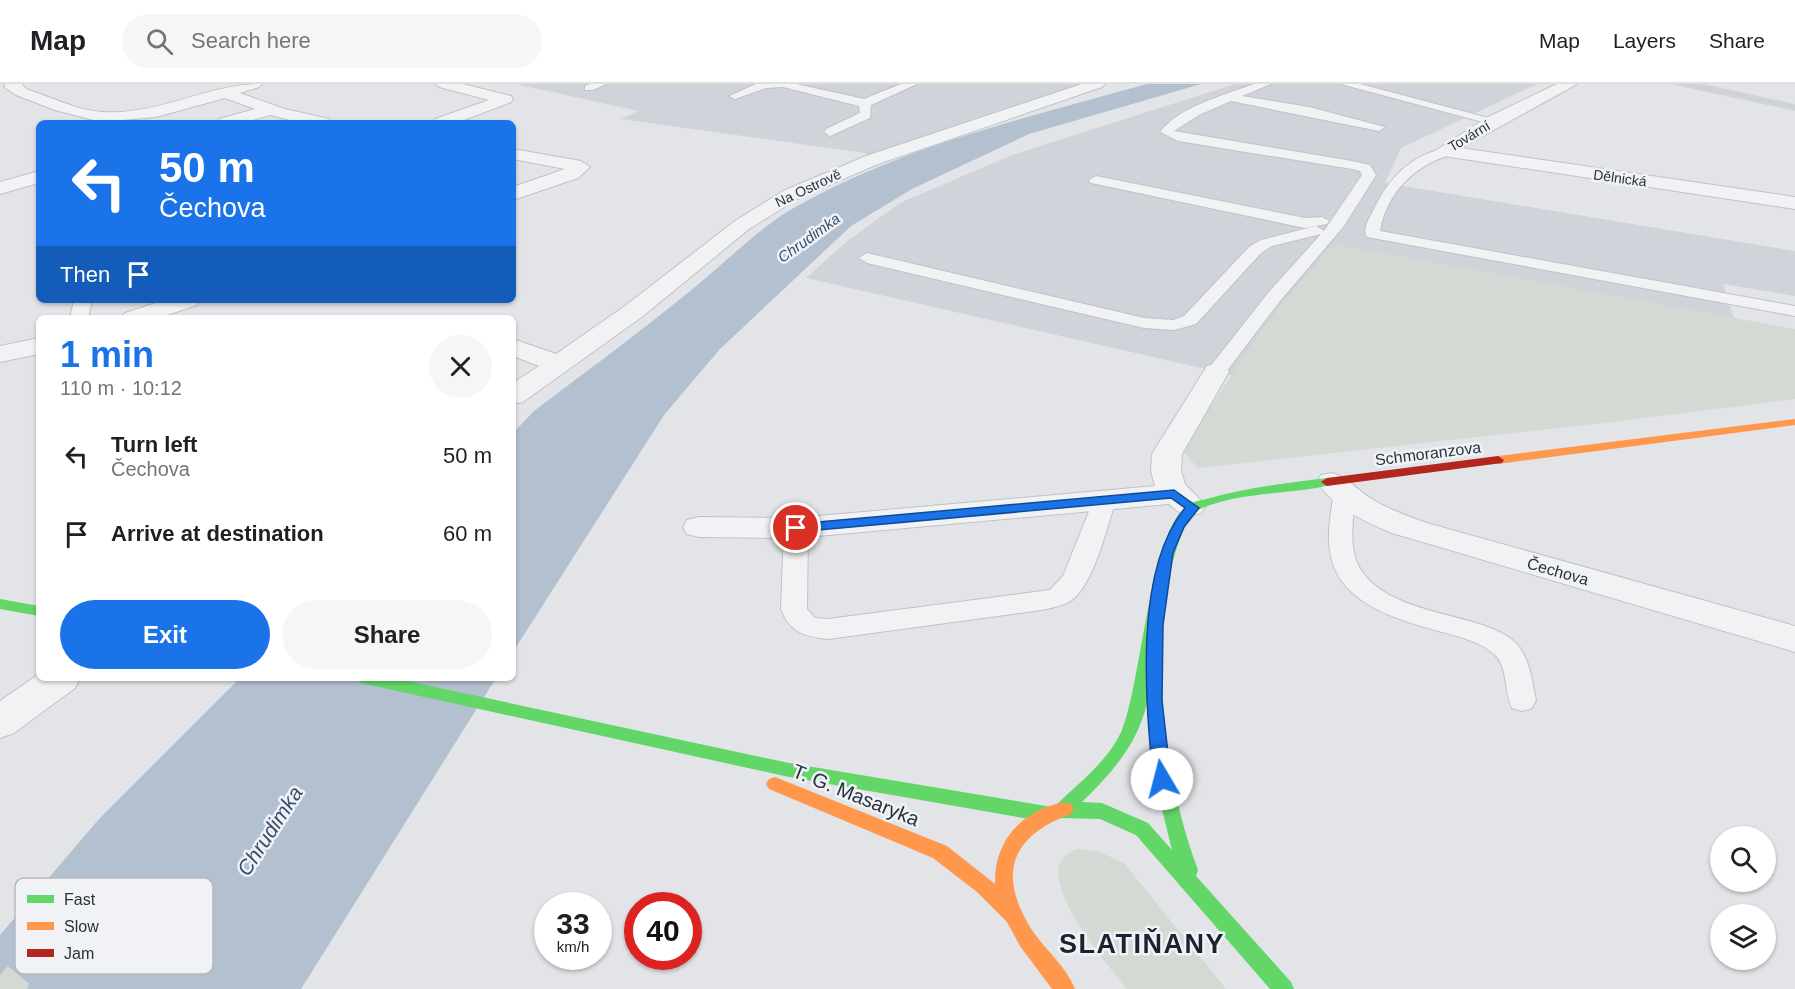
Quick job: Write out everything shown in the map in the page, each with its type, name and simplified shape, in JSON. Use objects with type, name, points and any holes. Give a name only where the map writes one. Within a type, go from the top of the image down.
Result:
[{"type":"street","points":[[14,84],[12,87],[21,92],[87,115],[108,118],[152,111],[254,84]]},
{"type":"street","points":[[444,84],[505,99],[449,120]]},
{"type":"street","name":"Na Ostrově","points":[[516,394],[659,292],[742,225],[790,195],[883,156],[1096,84]]},
{"type":"street","name":"Tovární","points":[[1445,152],[1445,148],[1494,121],[1569,84]]},
{"type":"street","points":[[224,92],[272,110],[311,120]]},
{"type":"street","points":[[236,120],[272,110]]},
{"type":"street","name":"Dělnická","points":[[1445,152],[1795,203]]},
{"type":"street","points":[[516,155],[580,167],[571,174],[516,193]]},
{"type":"street","points":[[0,188],[36,178]]},
{"type":"street","points":[[143,315],[177,303]]},
{"type":"street","points":[[0,354],[36,347]]},
{"type":"street","points":[[516,349],[558,364]]},
{"type":"street","points":[[1062,810],[1111,761],[1123,744],[1145,682],[1166,553],[1178,526],[1183,501],[1167,475],[1167,454],[1216,372]]},
{"type":"street","name":"Schmoranzova","points":[[1183,501],[1235,494],[1338,489],[1795,423]]},
{"type":"street","name":"Čechova","points":[[1338,489],[1376,515],[1415,530],[1795,639]]},
{"type":"street","points":[[699,527],[796,528],[1105,499],[1183,501]]},
{"type":"street","points":[[0,604],[36,610]]},
{"type":"street","points":[[1156,625],[1154,701],[1162,779],[1180,850],[1207,900]]},
{"type":"street","points":[[0,722],[57,681]]},
{"type":"street","name":"T. G. Masaryka","points":[[378,681],[663,746],[923,796],[1046,814]]},
{"type":"street","name":"T. G. Masaryka","points":[[663,746],[752,774],[926,844],[960,865],[1014,917],[1065,989]]},
{"type":"street","name":"T. G. Masaryka","points":[[1014,917],[1002,878],[1006,856],[1019,833],[1046,814],[1062,810],[1099,810],[1121,817],[1142,829],[1239,935],[1291,986]]},
{"type":"lane","points":[[735,96],[761,85],[783,84],[847,101],[865,103],[911,84]]},
{"type":"lane","points":[[1216,372],[1274,297],[1343,229],[1369,174],[1365,168],[1178,137],[1166,132],[1173,123],[1188,115],[1265,84]]},
{"type":"lane","points":[[1347,84],[1494,121]]},
{"type":"lane","points":[[1388,95],[1408,88]]},
{"type":"lane","points":[[1233,98],[1309,111],[1379,127]]},
{"type":"lane","points":[[830,132],[866,115],[865,103]]},
{"type":"lane","name":"Tovární","points":[[1343,229],[1399,175],[1430,157],[1445,152]]},
{"type":"lane","points":[[1096,180],[1343,229],[1795,311]]},
{"type":"lane","points":[[867,258],[1144,323],[1174,326],[1194,316],[1255,250],[1267,243],[1343,229]]},
{"type":"lane","points":[[1338,489],[1342,552],[1355,580],[1387,602],[1477,634],[1501,646],[1514,664],[1522,700]]},
{"type":"lane","points":[[796,528],[794,609],[796,618],[803,625],[828,629],[1042,601],[1059,596],[1065,593],[1075,577],[1105,499]]},
{"type":"shaded area","points":[[516,84],[1087,84],[868,157],[865,153],[621,119],[638,111]]},
{"type":"shaded area","points":[[1235,84],[1537,84],[1401,148],[1385,183],[1795,251],[1795,296],[1723,284],[1734,318],[1334,245],[1270,320],[1232,375],[806,278],[846,242],[900,203],[1012,155]]},
{"type":"shaded area","points":[[1670,84],[1704,84],[1795,104],[1795,111]]},
{"type":"shaded area","points":[[1334,245],[1795,329],[1795,399],[1198,468],[1181,449],[1270,320]]},
{"type":"shaded area","points":[[1078,849],[1097,851],[1124,863],[1226,989],[1127,989],[1088,939],[1063,895],[1058,875],[1062,859]]},
{"type":"shaded area","points":[[8,966],[29,984],[27,989],[0,989],[0,975]]},
{"type":"water","name":"Chrudimka","points":[[1147,84],[1201,84],[1029,134],[912,189],[851,226],[720,349],[664,415],[516,647],[516,430],[534,411],[664,312],[780,216],[876,168],[1010,122]]},
{"type":"water","name":"Chrudimka","points":[[237,681],[494,681],[301,989],[27,989],[29,984],[17,974],[213,974],[213,878],[49,878],[99,819]]},
{"type":"water","points":[[15,917],[15,972],[8,966],[0,975],[0,935]]},
{"type":"railway","points":[[1689,84],[1795,107]]},
{"type":"traffic: fast","points":[[1062,810],[1109,763],[1130,730],[1138,708],[1162,577],[1170,546],[1180,523],[1192,508],[1224,498],[1267,489],[1327,482]]},
{"type":"traffic: fast","points":[[0,604],[36,610]]},
{"type":"traffic: fast","points":[[1154,680],[1156,729],[1167,800],[1189,870]]},
{"type":"traffic: fast","points":[[379,681],[789,770],[1046,814]]},
{"type":"traffic: fast","points":[[1065,809],[1102,811],[1142,829],[1284,989]]},
{"type":"traffic: slow","points":[[1498,460],[1795,422]]},
{"type":"traffic: slow","points":[[775,784],[940,852],[984,886],[1010,914]]},
{"type":"traffic: slow","points":[[1065,809],[1036,821],[1018,836],[1005,863],[1004,883],[1008,902],[1016,921],[1065,989]]},
{"type":"traffic: jam","points":[[1327,482],[1498,460]]},
{"type":"district","name":"SLATIŇANY","points":[[1142,944]]},
{"type":"route","points":[[796,528],[1174,494],[1192,508],[1185,514],[1178,526],[1166,553],[1156,625],[1154,701],[1156,739],[1162,779]]}]
